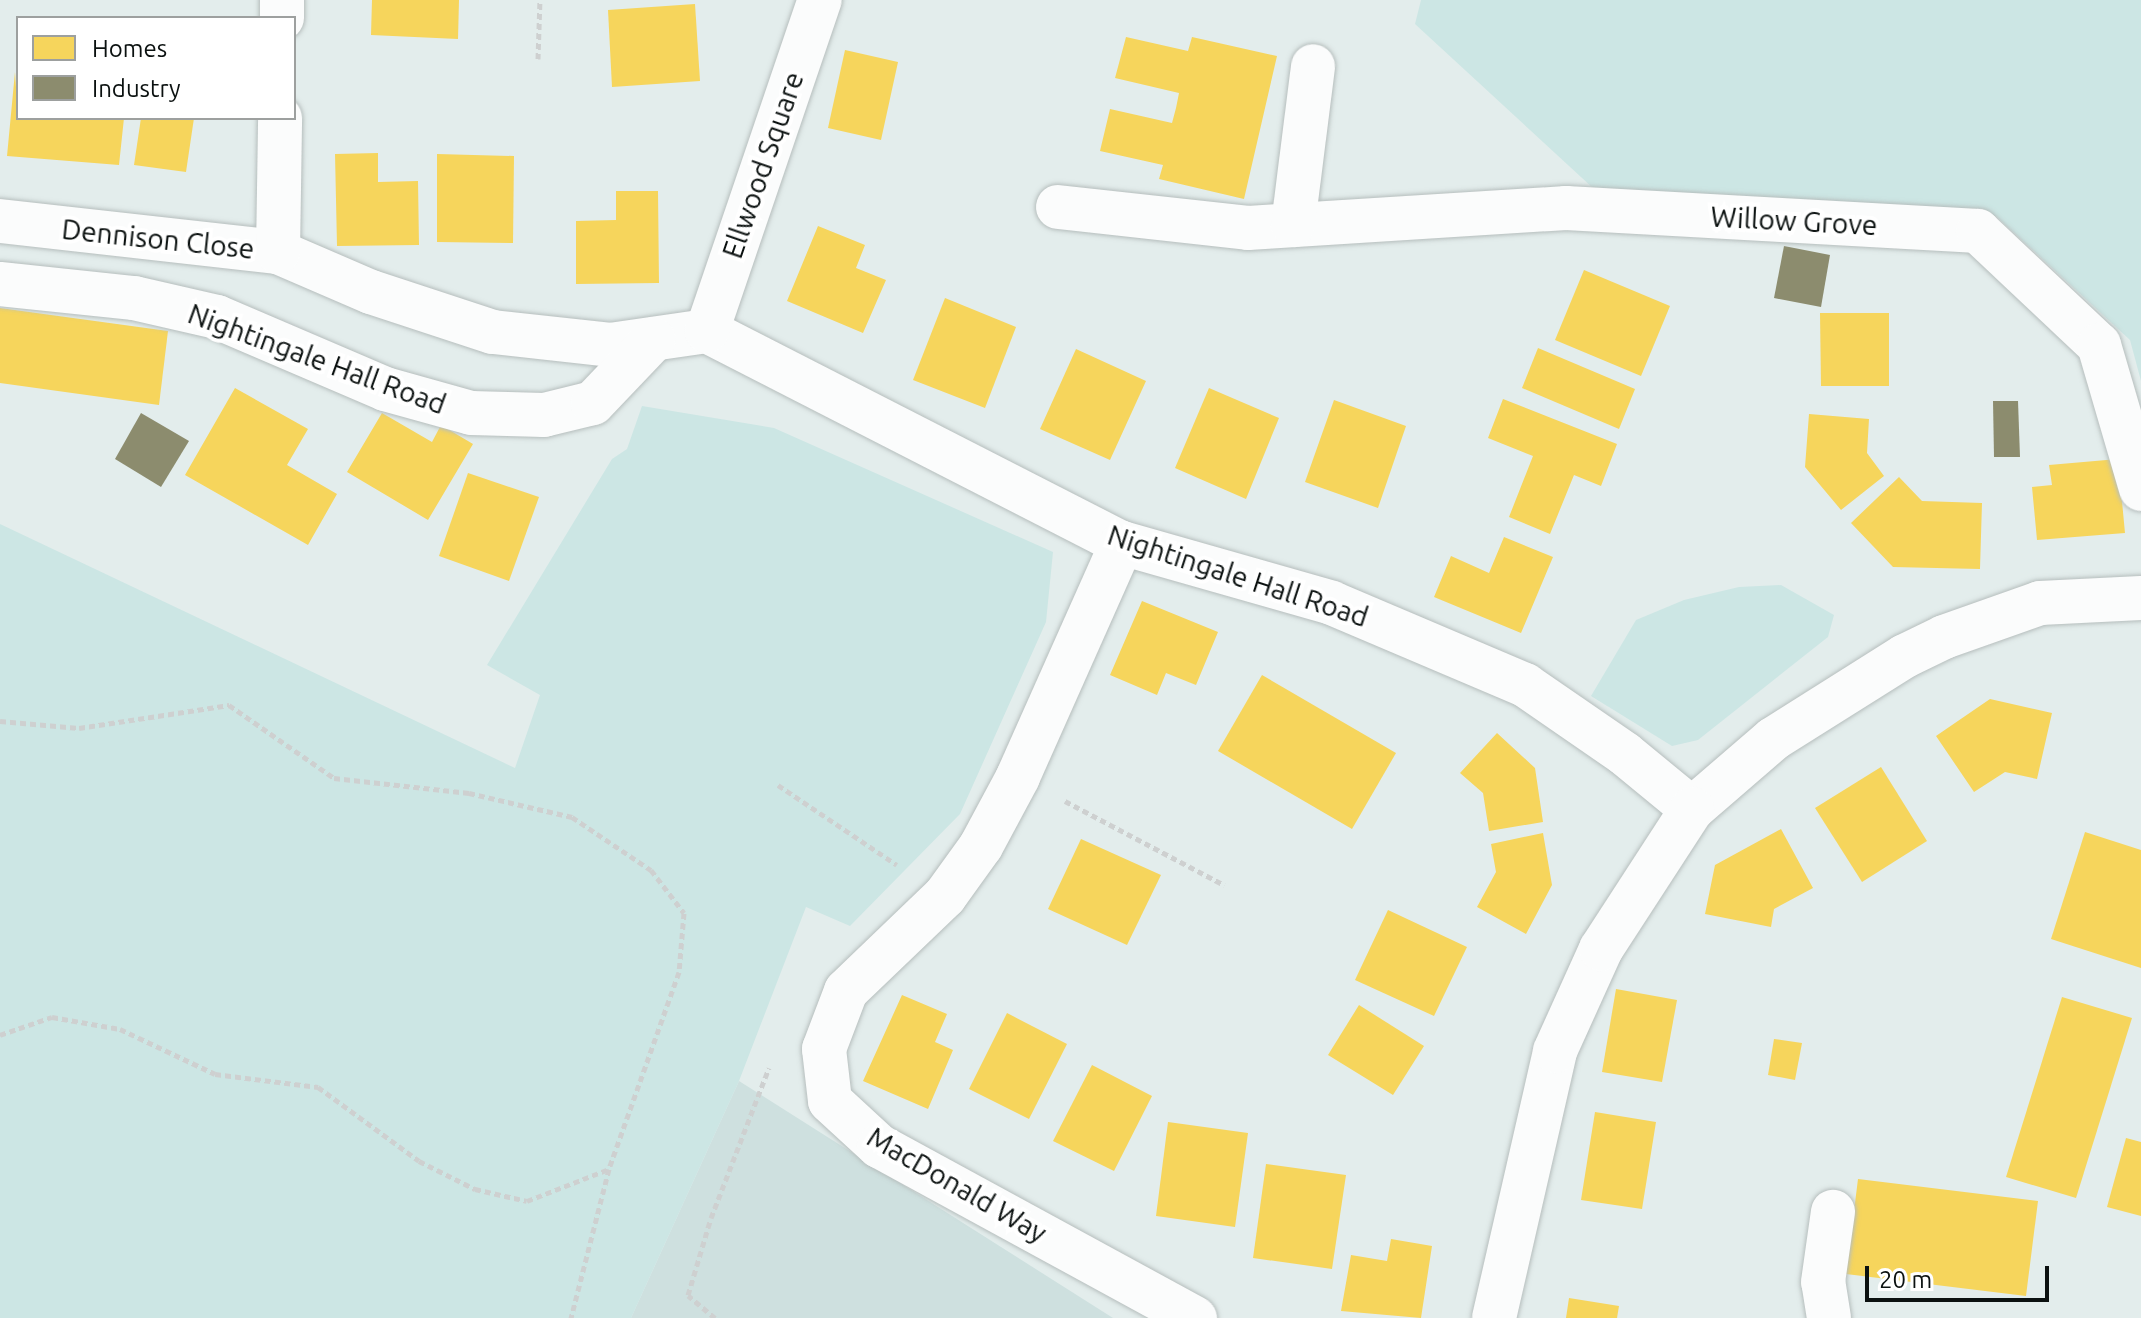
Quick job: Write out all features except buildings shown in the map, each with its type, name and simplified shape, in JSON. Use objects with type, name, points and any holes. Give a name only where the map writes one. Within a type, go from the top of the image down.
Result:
[{"type":"street","name":"Ellwood Square","points":[[707,331],[820,0]]},
{"type":"street","points":[[1293,225],[1313,66]]},
{"type":"street","name":"Dennison Close","points":[[0,221],[278,252],[280,120]]},
{"type":"street","name":"Willow Grove","points":[[1058,207],[1248,228],[1566,208],[1978,231],[2099,345],[2141,489]]},
{"type":"street","points":[[278,252],[371,292],[493,332],[610,345],[707,331]]},
{"type":"street","name":"Nightingale Hall Road","points":[[0,284],[134,298],[217,317],[385,389],[471,413],[544,415],[593,403],[654,339]]},
{"type":"street","name":"Nightingale Hall Road","points":[[707,331],[1122,543],[1332,603],[1525,685],[1625,754],[1692,809]]},
{"type":"street","name":"MacDonald Way","points":[[1122,543],[1018,777],[981,846],[945,896],[846,991],[824,1049],[830,1101],[879,1146],[1195,1318]]},
{"type":"street","points":[[1494,1318],[1555,1051],[1601,949],[1692,809],[1773,739],[1918,650],[2040,603],[2141,598]]},
{"type":"street","points":[[1829,1318],[1823,1282],[1833,1212]]},
{"type":"path","points":[[538,59],[540,0]]},
{"type":"path","points":[[0,721],[79,728],[229,705],[334,778],[469,793],[572,817],[651,870],[684,913],[679,972],[609,1169],[571,1318]]},
{"type":"path","points":[[1018,777],[1224,885]]},
{"type":"path","points":[[778,785],[945,896]]},
{"type":"path","points":[[0,1035],[52,1017],[120,1029],[215,1074],[318,1087],[419,1161],[475,1189],[527,1201],[609,1169]]},
{"type":"path","points":[[715,1318],[688,1295],[758,1093],[775,1054],[824,1049]]},
{"type":"shaded area","points":[[1421,0],[2141,0],[2141,381],[2130,340],[1996,216],[1594,189],[1415,24]]},
{"type":"shaded area","points":[[642,406],[774,428],[1053,552],[1046,622],[960,814],[850,926],[806,907],[739,1081],[631,1318],[0,1318],[0,524],[515,768],[540,695],[487,665],[612,459],[627,449]]},
{"type":"shaded area","points":[[1781,585],[1834,615],[1828,637],[1698,740],[1672,746],[1591,696],[1636,620],[1684,600],[1739,587]]},
{"type":"shaded area","points":[[739,1081],[1113,1318],[631,1318]]}]
